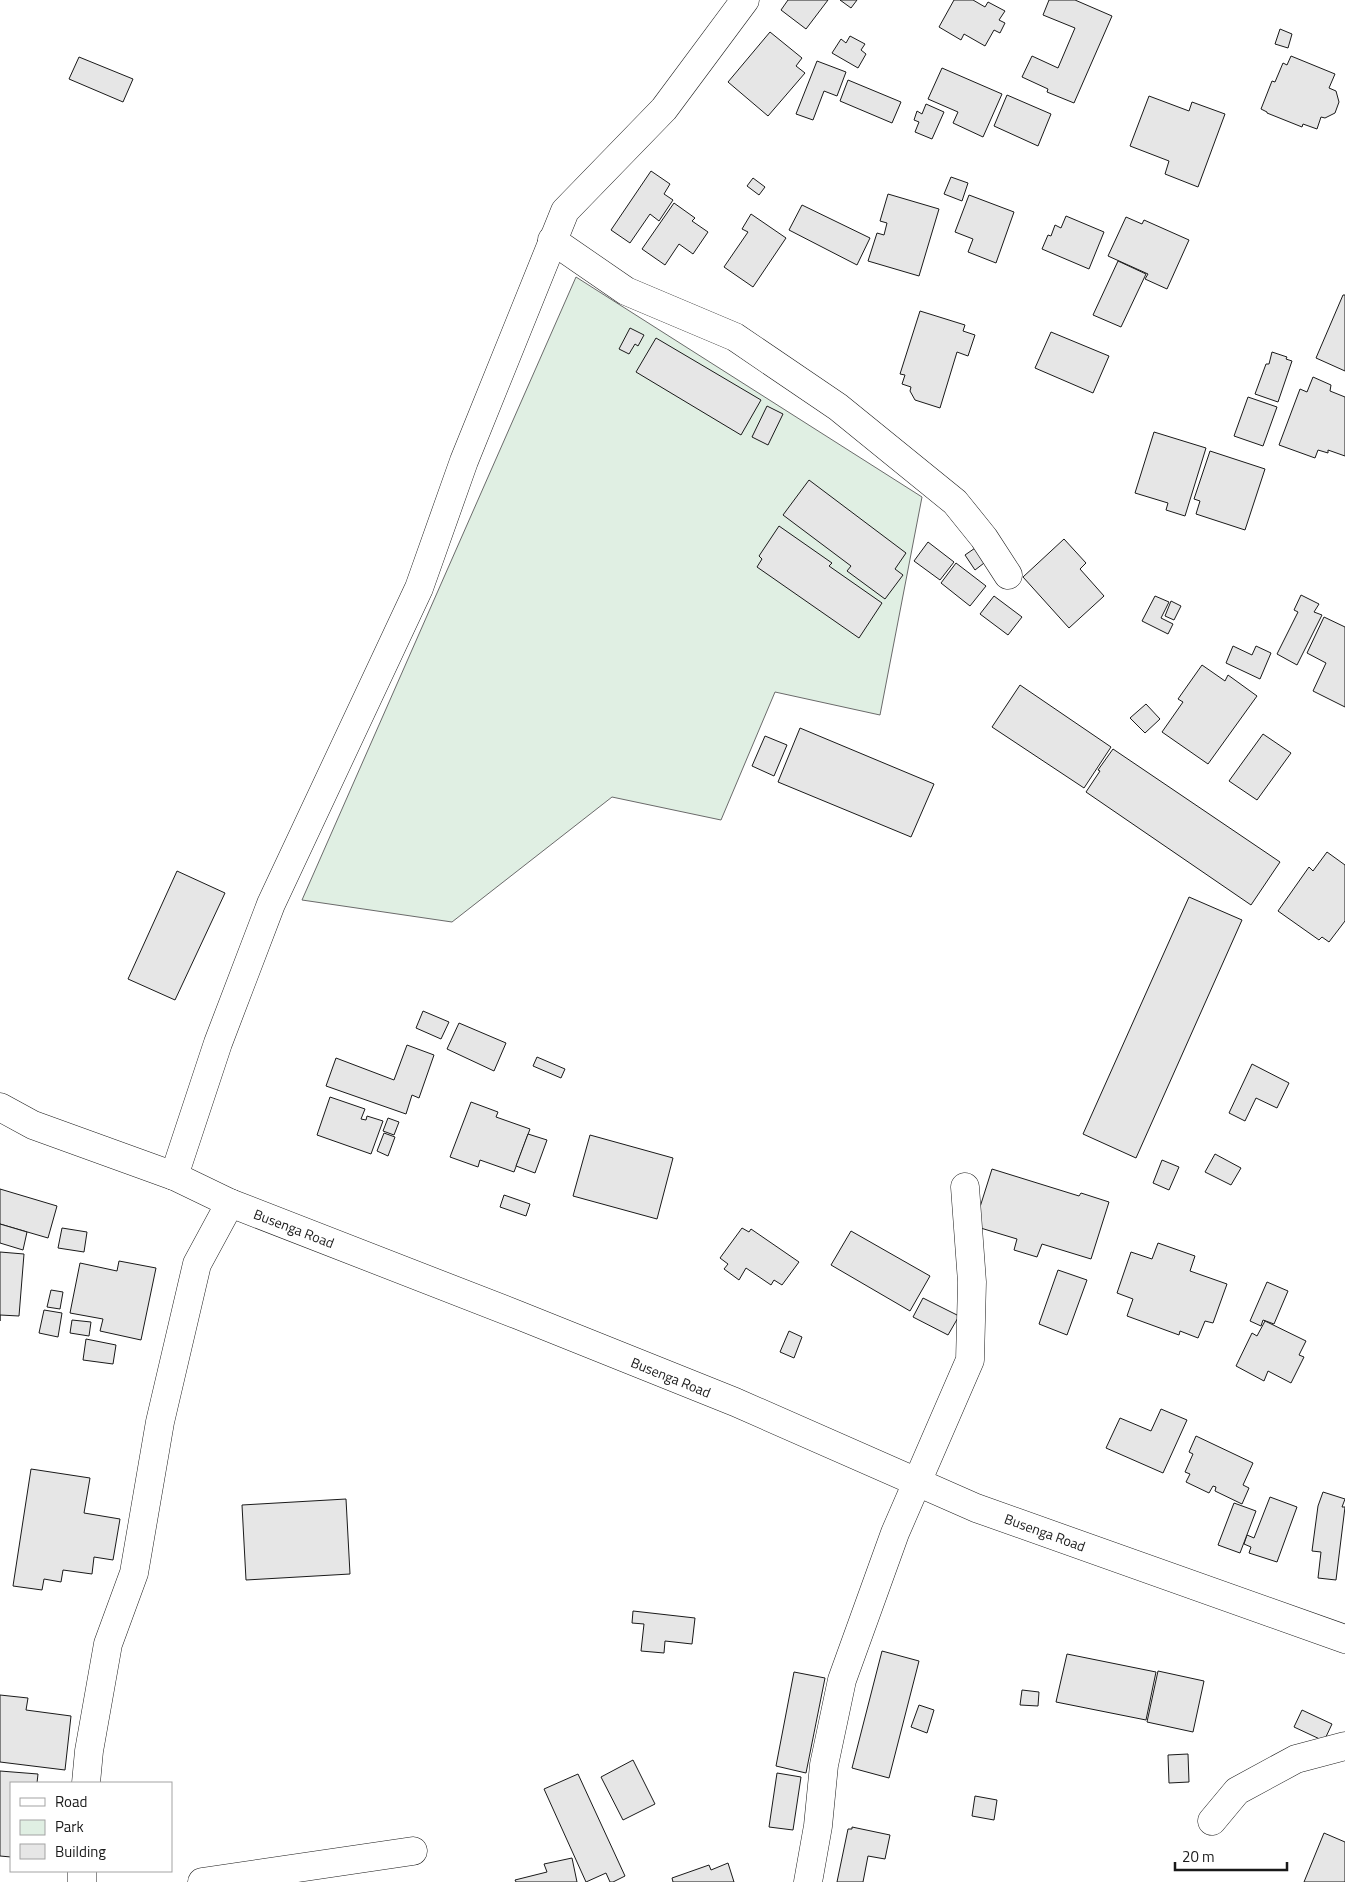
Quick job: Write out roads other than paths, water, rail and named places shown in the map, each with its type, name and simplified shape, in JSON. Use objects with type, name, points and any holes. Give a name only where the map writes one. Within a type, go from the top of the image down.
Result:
[{"type":"street","points":[[174,1176],[218,1044],[272,904],[419,588],[464,461],[565,211],[664,109],[745,0]]},
{"type":"street","points":[[552,240],[626,291],[736,337],[838,407],[955,502],[984,538],[1008,575]]},
{"type":"street","name":"Busenga Road","points":[[0,1107],[33,1125],[174,1176],[230,1203],[735,1402],[976,1508],[1345,1639]]},
{"type":"street","points":[[808,1882],[818,1826],[824,1765],[842,1680],[895,1533],[970,1360],[972,1282],[965,1187]]},
{"type":"street","points":[[86,1782],[89,1751],[108,1644],[134,1573],[160,1422],[197,1264],[230,1203]]},
{"type":"street","points":[[1212,1821],[1238,1791],[1296,1759],[1345,1746]]},
{"type":"street","points":[[202,1882],[236,1879],[412,1851]]}]
